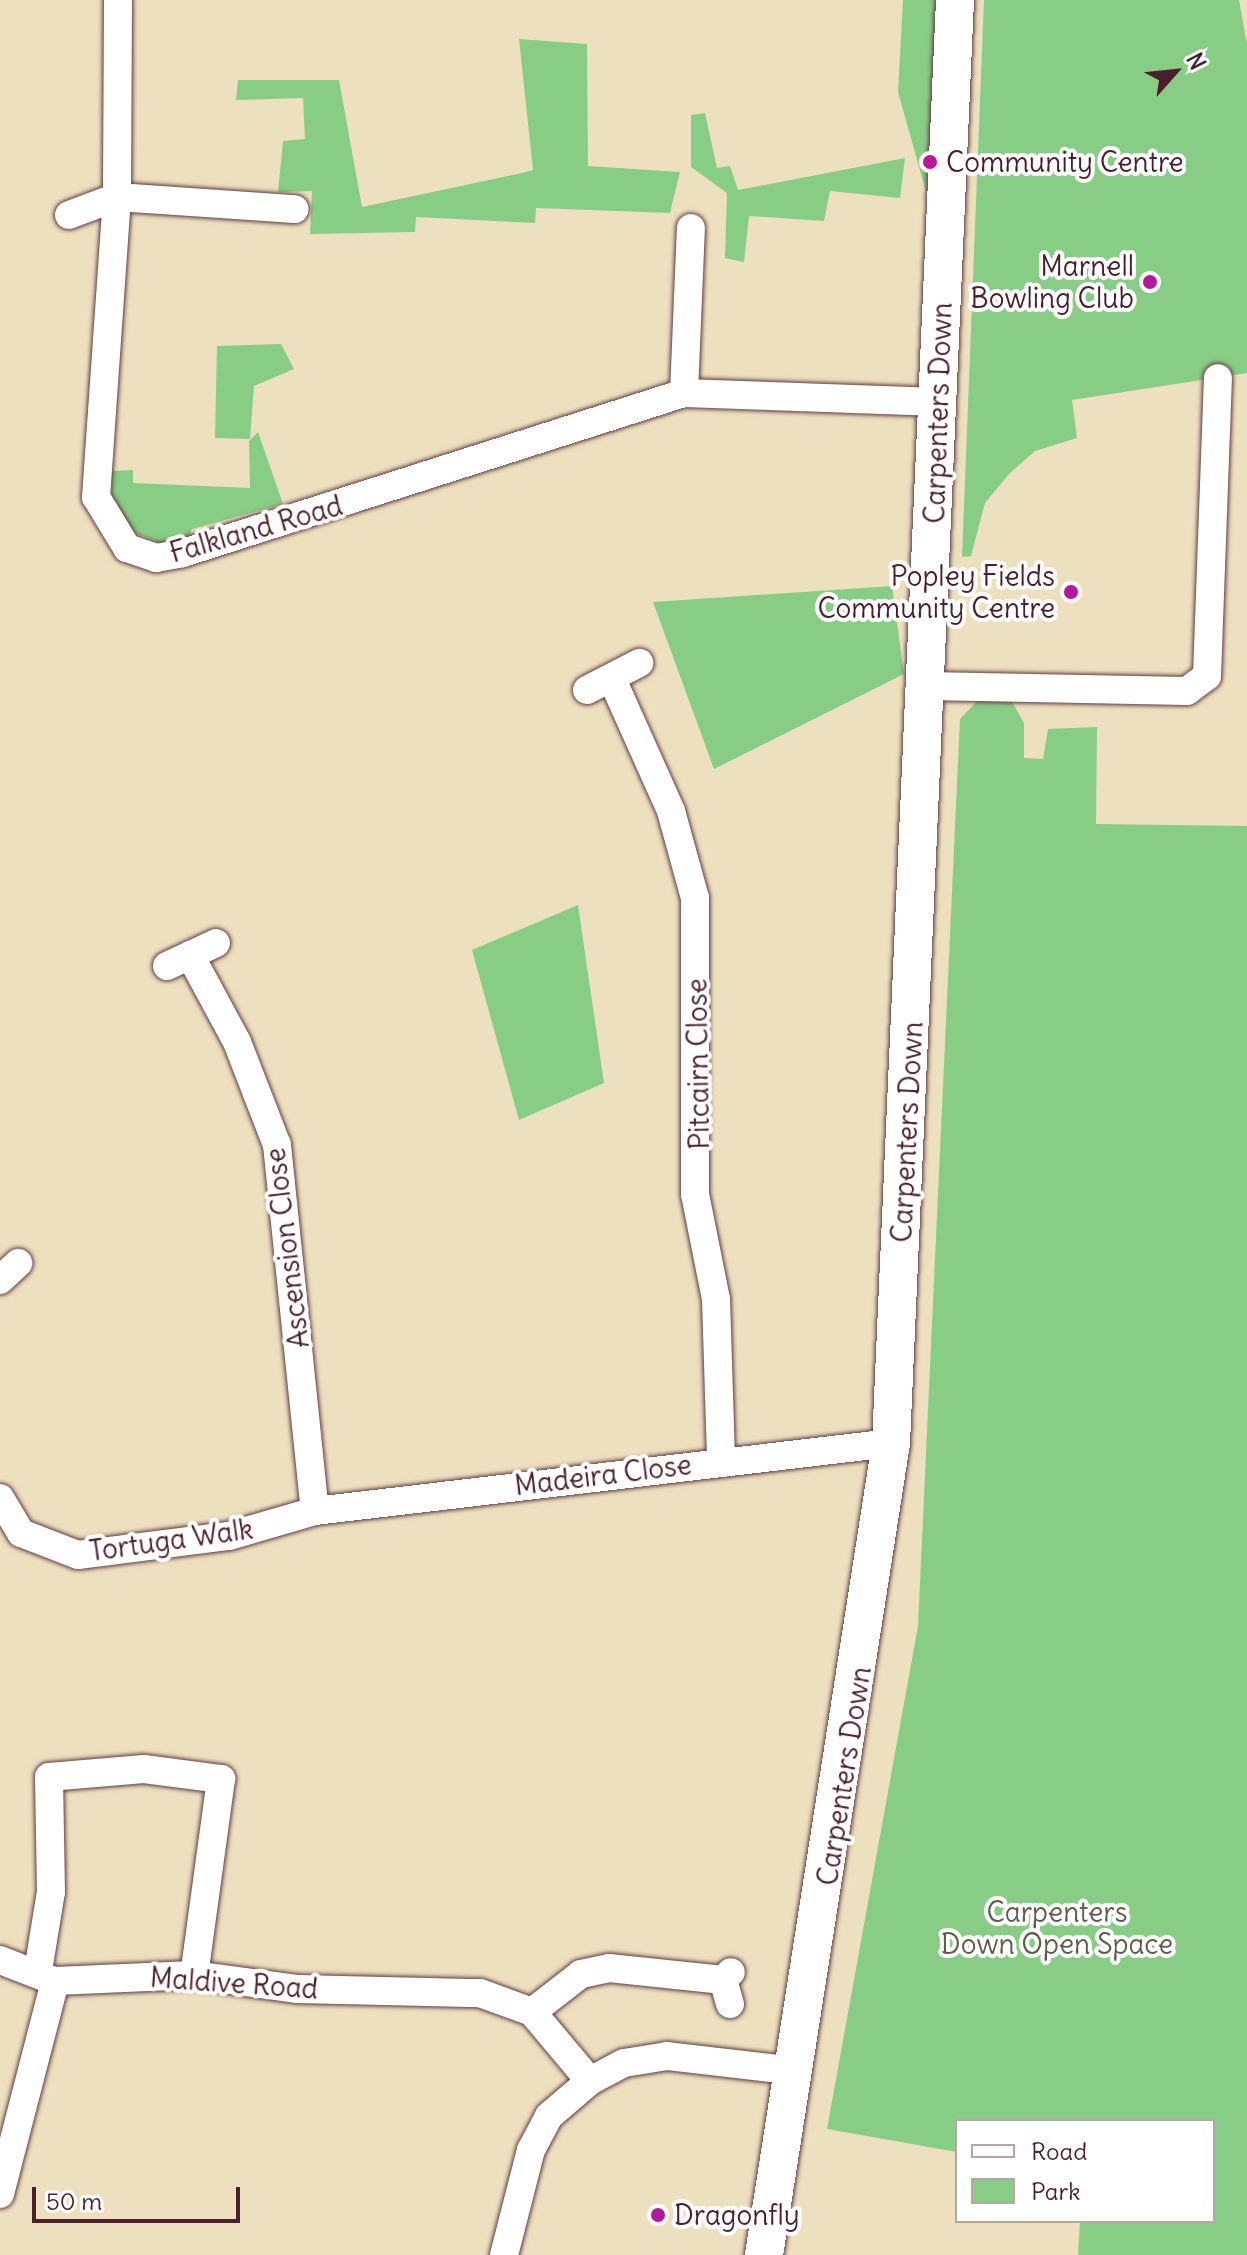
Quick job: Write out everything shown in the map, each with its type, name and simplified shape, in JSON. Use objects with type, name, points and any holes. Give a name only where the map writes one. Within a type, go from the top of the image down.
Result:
[{"type":"street","name":"Falkland Road","points":[[118,0],[117,197],[96,497],[110,532],[137,553],[183,553],[684,393],[939,402]]},
{"type":"street","name":"Carpenters Down","points":[[764,2255],[796,2071],[891,1443],[955,0]]},
{"type":"street","points":[[69,215],[117,197],[295,209]]},
{"type":"street","points":[[684,393],[691,228]]},
{"type":"street","points":[[926,686],[1187,691],[1207,676],[1218,378]]},
{"type":"street","name":"Pitcairn Close","points":[[639,663],[599,685],[671,811],[695,898],[695,1194],[716,1299],[721,1462]]},
{"type":"street","name":"Ascension Close","points":[[216,943],[179,961],[237,1042],[277,1145],[315,1511]]},
{"type":"street","name":"Madeira Close","points":[[315,1511],[891,1443]]},
{"type":"street","name":"Tortuga Walk","points":[[0,1498],[21,1533],[78,1555],[229,1536],[315,1511]]},
{"type":"street","points":[[0,2194],[47,1976],[51,1892],[49,1777],[144,1769],[221,1779],[194,1975]]},
{"type":"street","name":"Maldive Road","points":[[0,1960],[47,1976],[194,1975],[298,1989],[480,1993],[532,2012],[590,2081]]},
{"type":"street","points":[[532,2012],[581,1974],[609,1968],[728,1985]]},
{"type":"street","points":[[504,2255],[531,2150],[549,2116],[590,2081],[624,2063],[667,2056],[796,2071]]},
{"type":"green space","points":[[903,0],[937,0],[927,195],[898,92]]},
{"type":"green space","points":[[984,0],[1239,0],[1247,44],[1247,373],[1072,400],[1077,438],[1035,451],[1009,474],[985,503],[971,556],[962,557]]},
{"type":"green space","points":[[519,39],[587,44],[588,166],[680,172],[670,213],[536,208],[535,223],[416,217],[415,232],[310,234],[312,191],[278,192],[283,141],[305,139],[303,98],[236,100],[238,80],[339,80],[362,207],[522,173],[533,170]]},
{"type":"green space","points":[[705,113],[717,168],[730,166],[738,190],[905,158],[900,198],[830,191],[824,221],[749,216],[744,262],[725,258],[727,193],[691,167],[691,115]]},
{"type":"green space","points":[[281,344],[294,369],[254,386],[250,439],[215,438],[217,346]]},
{"type":"green space","points":[[258,432],[283,504],[192,529],[188,539],[161,543],[132,532],[112,499],[112,471],[133,470],[133,483],[250,488],[249,441]]},
{"type":"green space","points":[[892,586],[904,674],[714,769],[653,602]]},
{"type":"green space","name":"Carpenters Down Open Space","points":[[980,698],[1012,702],[1024,723],[1024,758],[1043,759],[1048,729],[1097,727],[1096,824],[1247,826],[1247,2255],[1078,2255],[1080,2223],[1215,2223],[1215,2119],[955,2119],[955,2152],[827,2129],[918,1626],[960,719]]},
{"type":"green space","points":[[578,905],[604,1083],[519,1120],[472,950]]},
{"type":"place","name":"Community Centre","points":[[930,162]]},
{"type":"place","name":"Marnell Bowling Club","points":[[1150,282]]},
{"type":"place","name":"Popley Fields Community Centre","points":[[1071,592]]},
{"type":"place","name":"Dragonfly","points":[[658,2215]]}]
